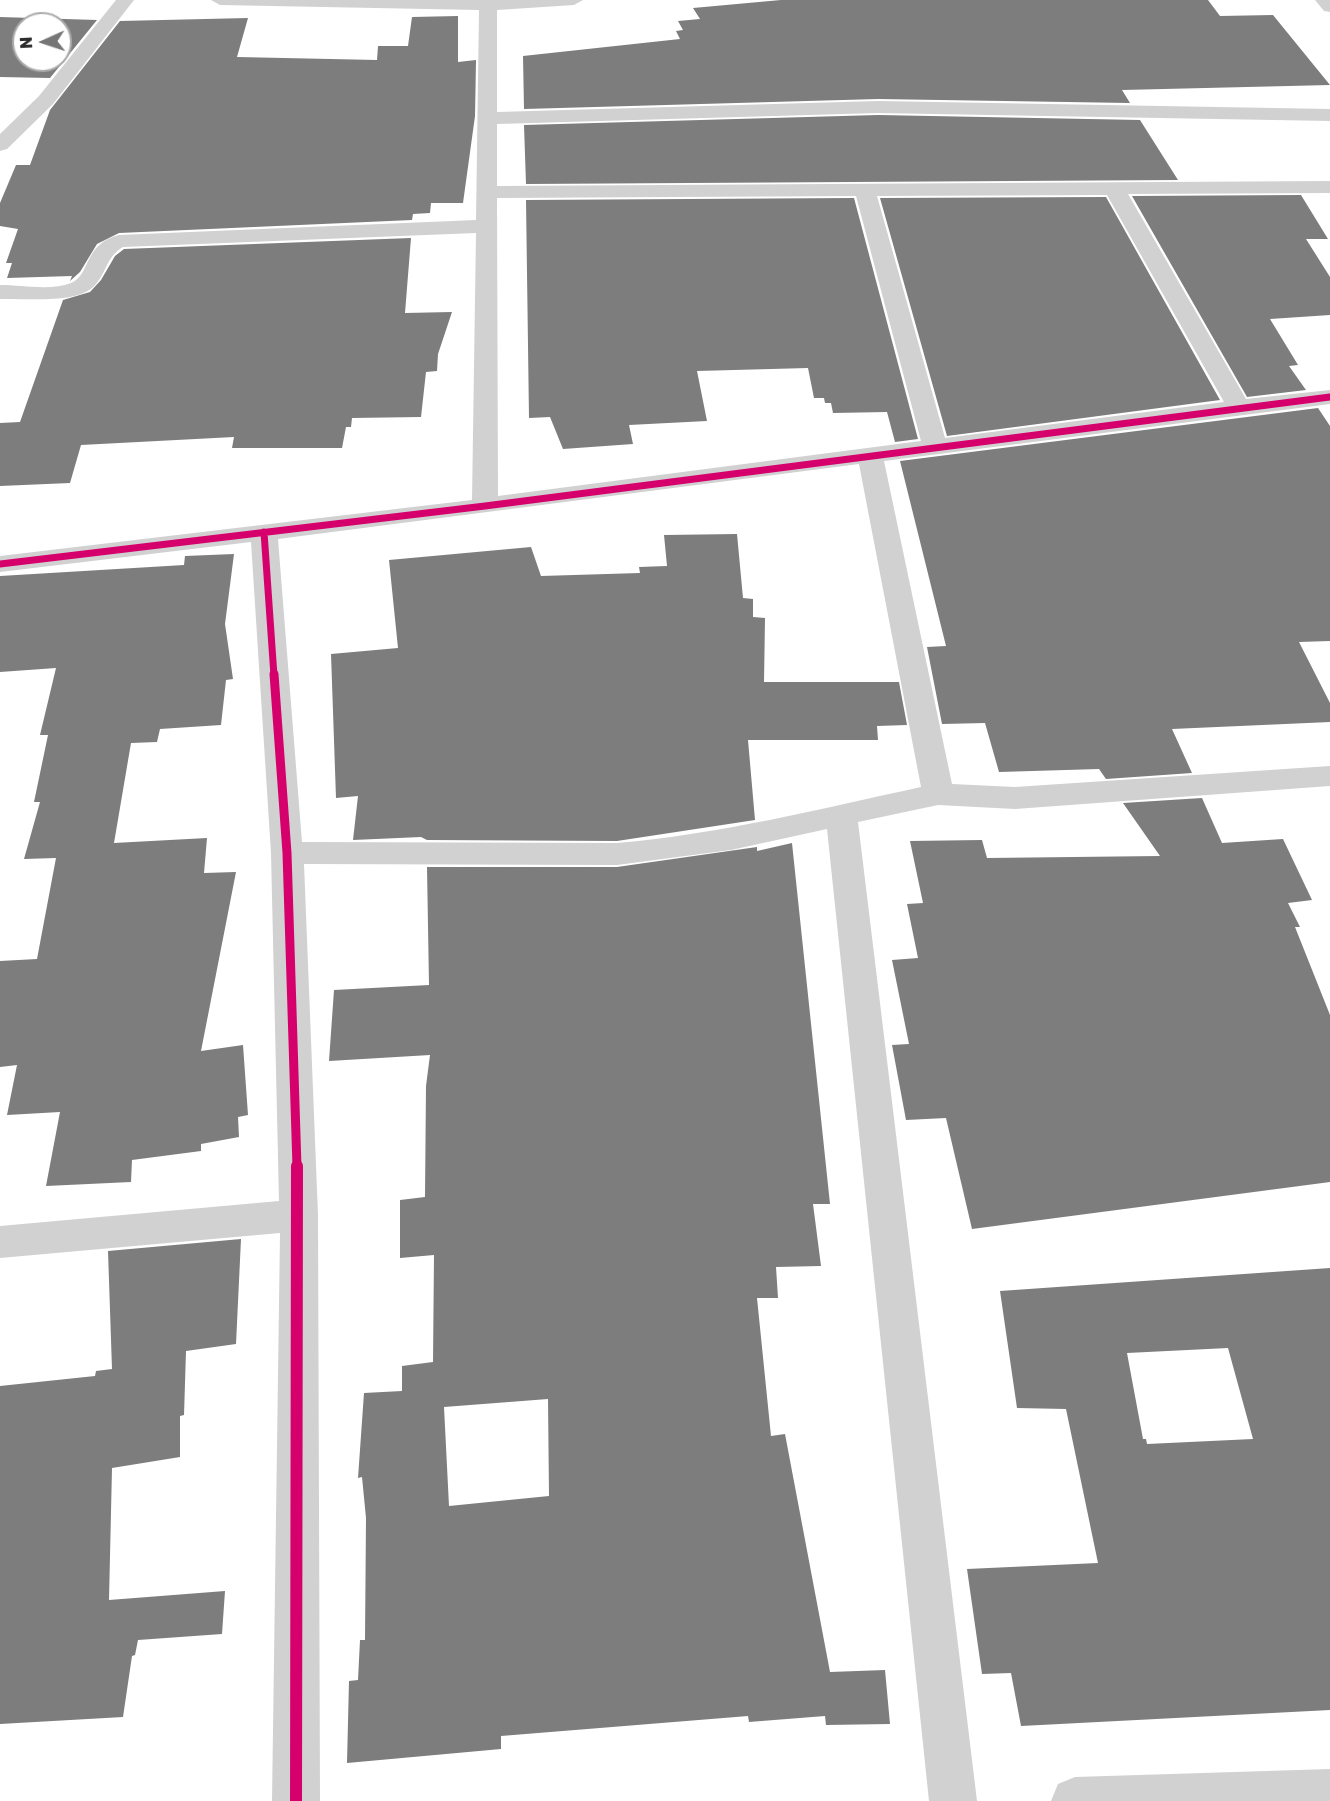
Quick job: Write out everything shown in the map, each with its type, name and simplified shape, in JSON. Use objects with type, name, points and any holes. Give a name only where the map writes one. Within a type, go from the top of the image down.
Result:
[{"type":"street","points":[[0,145],[46,100],[125,0]]},
{"type":"street","points":[[220,0],[488,3],[574,0]]},
{"type":"street","points":[[1324,0],[1330,7]]},
{"type":"street","points":[[485,506],[488,3]]},
{"type":"street","points":[[489,118],[878,106],[1330,115]]},
{"type":"street","points":[[1113,187],[1239,406]]},
{"type":"street","points":[[488,192],[1330,187]]},
{"type":"street","points":[[865,190],[935,447]]},
{"type":"street","points":[[0,292],[80,288],[87,283],[99,254],[119,242],[485,226]]},
{"type":"street","points":[[0,564],[485,506],[1239,406],[1330,398]]},
{"type":"street","points":[[870,456],[938,794]]},
{"type":"street","points":[[264,531],[287,853],[300,1215],[296,1801]]},
{"type":"street","points":[[287,853],[628,853],[731,839],[842,817],[938,794],[1015,798],[1330,776]]},
{"type":"street","points":[[842,817],[953,1801]]},
{"type":"street","points":[[0,1242],[300,1215]]},
{"type":"street","points":[[1075,1801],[1330,1793]]},
{"type":"building","points":[[781,0],[1208,0],[1220,16],[1273,15],[1330,85],[1122,90],[1130,103],[878,99],[524,109],[523,56],[680,39],[676,31],[683,30],[678,21],[700,19],[693,8]]},
{"type":"building","points":[[458,16],[458,62],[476,60],[475,116],[463,203],[431,203],[430,213],[413,214],[412,220],[119,233],[97,244],[80,272],[70,281],[72,276],[7,278],[12,263],[6,263],[18,229],[0,226],[0,203],[16,165],[30,165],[50,110],[120,21],[248,18],[237,57],[377,60],[378,46],[408,46],[412,17]]},
{"type":"building","points":[[0,17],[12,17],[12,72],[55,72],[50,78],[0,77]]},
{"type":"building","points":[[72,19],[97,20],[72,51]]},
{"type":"building","points":[[878,115],[1140,120],[1178,180],[526,184],[524,125]]},
{"type":"building","points":[[1301,195],[1328,239],[1306,239],[1330,277],[1330,315],[1270,319],[1298,365],[1289,366],[1306,390],[1247,397],[1132,196]]},
{"type":"building","points":[[1106,197],[1220,400],[947,436],[880,198]]},
{"type":"building","points":[[854,198],[918,439],[895,442],[887,412],[833,413],[831,403],[825,403],[824,398],[814,398],[808,368],[697,371],[707,421],[629,425],[633,444],[563,449],[550,417],[529,418],[526,200]]},
{"type":"building","points":[[411,238],[405,313],[452,312],[438,354],[437,371],[426,372],[421,417],[352,418],[351,427],[346,427],[342,448],[232,448],[234,437],[81,445],[70,483],[0,486],[0,423],[20,422],[63,300],[90,292],[101,280],[115,256],[124,249]]},
{"type":"building","points":[[1318,408],[1330,426],[1330,641],[1299,642],[1330,703],[1330,722],[1172,729],[1192,773],[1106,779],[1099,769],[999,772],[985,723],[942,724],[927,647],[946,646],[900,461]]},
{"type":"building","points":[[737,534],[743,598],[753,599],[753,617],[765,618],[764,682],[899,682],[907,725],[877,726],[878,740],[748,740],[755,820],[617,841],[427,840],[421,837],[353,840],[358,796],[336,798],[331,654],[398,648],[389,560],[531,547],[541,576],[640,573],[639,567],[667,566],[664,535]]},
{"type":"building","points":[[234,554],[225,624],[233,679],[226,680],[221,725],[160,729],[157,742],[131,743],[114,843],[207,838],[204,873],[236,872],[201,1051],[243,1045],[248,1115],[238,1117],[239,1137],[201,1144],[201,1151],[132,1160],[131,1182],[46,1186],[60,1112],[7,1115],[17,1065],[0,1067],[0,961],[37,959],[56,858],[24,859],[40,802],[34,802],[48,735],[40,735],[56,668],[0,672],[0,576],[184,565],[185,556]]},
{"type":"building","points":[[1202,798],[1222,843],[1283,839],[1312,900],[1288,903],[1300,927],[1295,927],[1330,1015],[1330,1182],[972,1229],[946,1118],[906,1120],[892,1045],[909,1044],[892,960],[918,958],[907,904],[923,903],[910,841],[982,840],[987,858],[1160,856],[1123,803]]},
{"type":"building","points":[[792,843],[830,1204],[813,1204],[821,1266],[776,1267],[778,1298],[757,1298],[771,1436],[785,1434],[830,1672],[885,1670],[890,1724],[826,1725],[825,1716],[749,1722],[748,1716],[501,1736],[501,1749],[347,1763],[349,1681],[358,1680],[360,1640],[365,1640],[366,1518],[362,1477],[358,1478],[364,1393],[402,1391],[402,1366],[433,1362],[434,1255],[400,1258],[400,1200],[425,1197],[426,1086],[430,1055],[329,1061],[334,990],[429,985],[427,867],[617,867],[757,847],[757,851]],"holes":[[[548,1399],[549,1496],[449,1506],[444,1407]]]},
{"type":"building","points":[[241,1239],[236,1344],[186,1351],[184,1415],[180,1416],[180,1457],[112,1468],[109,1600],[225,1591],[222,1634],[138,1640],[135,1655],[132,1656],[123,1717],[0,1724],[0,1386],[95,1376],[96,1371],[112,1369],[108,1251]]},
{"type":"building","points":[[1330,1268],[1330,1710],[1021,1726],[1011,1673],[982,1674],[967,1569],[1098,1563],[1066,1409],[1017,1408],[1000,1291]],"holes":[[[1228,1348],[1253,1439],[1147,1444],[1146,1439],[1143,1439],[1127,1353]]]},
{"type":"cycle path","points":[[0,564],[485,506],[1330,397]]},
{"type":"cycle path","points":[[264,532],[287,853],[299,1215],[296,1801]]}]
